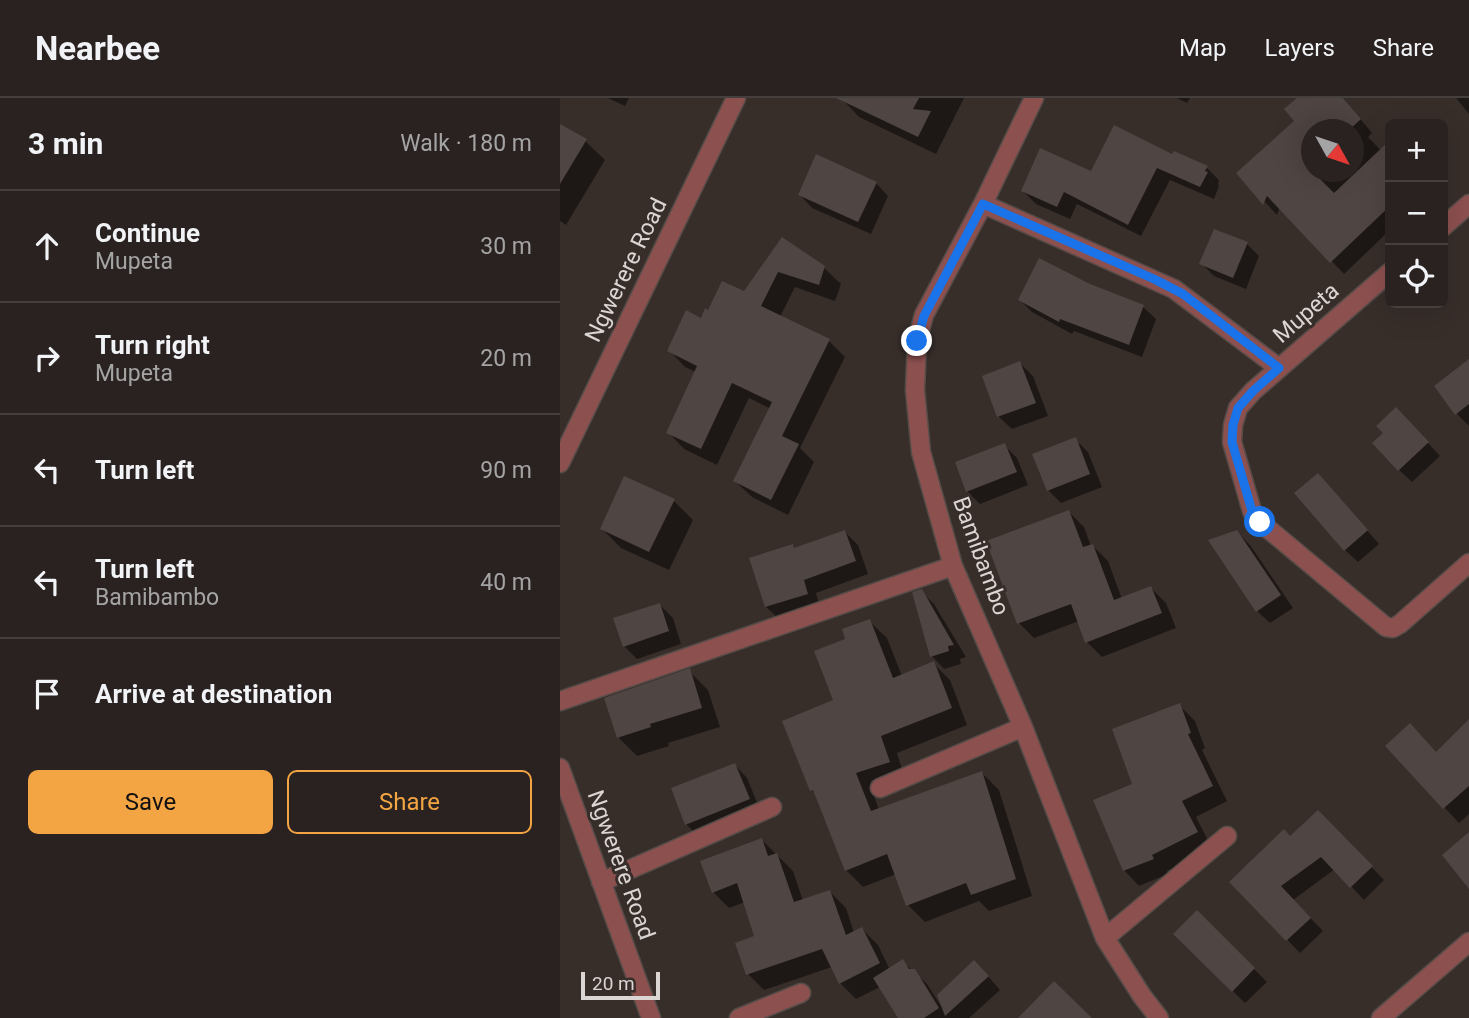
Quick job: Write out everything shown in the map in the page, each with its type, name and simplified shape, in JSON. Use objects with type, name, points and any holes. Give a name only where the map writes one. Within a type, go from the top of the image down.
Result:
[{"type":"street","name":"Ngwerere Road","points":[[560,463],[736,98]]},
{"type":"street","name":"Bamibambo","points":[[1034,98],[983,204],[924,316],[917,341],[915,390],[921,452],[953,566],[1023,727],[1105,938],[1159,1018]]},
{"type":"street","points":[[983,204],[1174,289],[1279,368]]},
{"type":"street","points":[[1448,223],[1469,204]]},
{"type":"street","name":"Mupeta","points":[[1385,276],[1253,391],[1238,408],[1232,442],[1252,511],[1260,522],[1386,627],[1393,628],[1400,624],[1469,563]]},
{"type":"street","points":[[560,701],[953,566]]},
{"type":"street","points":[[880,789],[1023,727]]},
{"type":"street","name":"Ngwerere Road","points":[[560,768],[651,1018]]},
{"type":"street","points":[[601,882],[772,807]]},
{"type":"street","points":[[1105,938],[1227,836]]},
{"type":"street","points":[[1381,1018],[1469,942]]},
{"type":"street","points":[[739,1018],[801,993]]},
{"type":"building","points":[[836,98],[919,98],[913,109],[931,111],[918,137]]},
{"type":"building","points":[[1297,98],[1343,98],[1361,119],[1301,119],[1301,182],[1323,182],[1334,193],[1346,182],[1364,182],[1364,165],[1385,145],[1385,211],[1330,263],[1267,196],[1263,205],[1236,173],[1294,121],[1284,109]]},
{"type":"building","points":[[560,124],[587,139],[560,184]]},
{"type":"building","points":[[1114,125],[1172,154],[1174,151],[1208,166],[1205,171],[1208,172],[1200,187],[1157,168],[1128,225],[1064,192],[1057,207],[1021,191],[1040,148],[1091,171]]},
{"type":"building","points":[[816,154],[877,182],[858,222],[798,195]]},
{"type":"building","points":[[1214,229],[1248,242],[1233,278],[1199,264]]},
{"type":"building","points":[[782,237],[825,266],[819,285],[778,272],[761,306],[830,339],[782,436],[799,444],[771,500],[733,481],[772,402],[732,383],[701,449],[666,433],[697,366],[667,351],[686,310],[701,318],[705,308],[708,310],[722,281],[744,291]]},
{"type":"building","points":[[1039,258],[1090,284],[1144,305],[1129,345],[1060,319],[1059,322],[1018,300]]},
{"type":"building","points":[[1469,359],[1469,404],[1455,415],[1434,386]]},
{"type":"building","points":[[1020,361],[1036,403],[997,417],[982,376]]},
{"type":"building","points":[[1396,407],[1429,442],[1398,471],[1372,443],[1383,433],[1376,426]]},
{"type":"building","points":[[1076,437],[1090,474],[1047,491],[1032,454]]},
{"type":"building","points":[[1005,443],[1017,472],[966,492],[955,462]]},
{"type":"building","points":[[1318,473],[1368,530],[1344,551],[1294,493]]},
{"type":"building","points":[[624,476],[675,499],[649,552],[600,529]]},
{"type":"building","points":[[1069,510],[1083,547],[1093,544],[1114,600],[1151,586],[1162,613],[1085,643],[1071,604],[1017,624],[986,541]]},
{"type":"building","points":[[845,530],[856,561],[804,580],[808,594],[765,607],[749,558],[793,544],[794,548]]},
{"type":"building","points":[[1237,530],[1281,595],[1256,612],[1208,540]]},
{"type":"building","points":[[922,589],[954,645],[948,646],[949,651],[930,657],[912,592]]},
{"type":"building","points":[[660,603],[669,631],[623,647],[613,618]]},
{"type":"building","points":[[870,619],[893,678],[934,661],[952,708],[881,736],[890,762],[856,773],[871,811],[982,771],[1016,879],[971,895],[966,883],[906,906],[887,854],[845,871],[782,721],[833,700],[814,651],[845,639],[842,629]]},
{"type":"building","points":[[690,668],[702,708],[650,724],[651,727],[617,738],[604,698]]},
{"type":"building","points":[[1180,703],[1191,733],[1188,734],[1213,786],[1182,801],[1198,832],[1152,855],[1154,859],[1123,871],[1093,800],[1132,784],[1112,729]]},
{"type":"building","points":[[1469,719],[1469,786],[1443,809],[1385,746],[1410,723],[1436,752]]},
{"type":"building","points":[[735,763],[750,799],[685,825],[671,788]]},
{"type":"building","points":[[1318,810],[1373,866],[1350,888],[1321,857],[1281,886],[1311,918],[1286,941],[1229,882],[1284,829],[1290,836]]},
{"type":"building","points":[[1469,832],[1469,889],[1442,855]]},
{"type":"building","points":[[762,838],[768,856],[777,853],[794,902],[830,890],[846,935],[862,927],[880,963],[839,984],[822,949],[746,975],[735,943],[754,936],[737,883],[712,893],[700,861]]},
{"type":"building","points":[[1197,910],[1255,968],[1232,992],[1173,934]]},
{"type":"building","points":[[903,959],[909,969],[915,969],[939,1008],[924,1018],[898,1018],[873,978]]},
{"type":"building","points":[[974,960],[989,976],[945,1016],[937,995]]},
{"type":"building","points":[[1054,981],[1092,1018],[1018,1018]]},
{"type":"route","points":[[917,341],[924,316],[983,204],[1174,289],[1279,368],[1238,408],[1233,425],[1232,442],[1252,511],[1260,522]]}]
